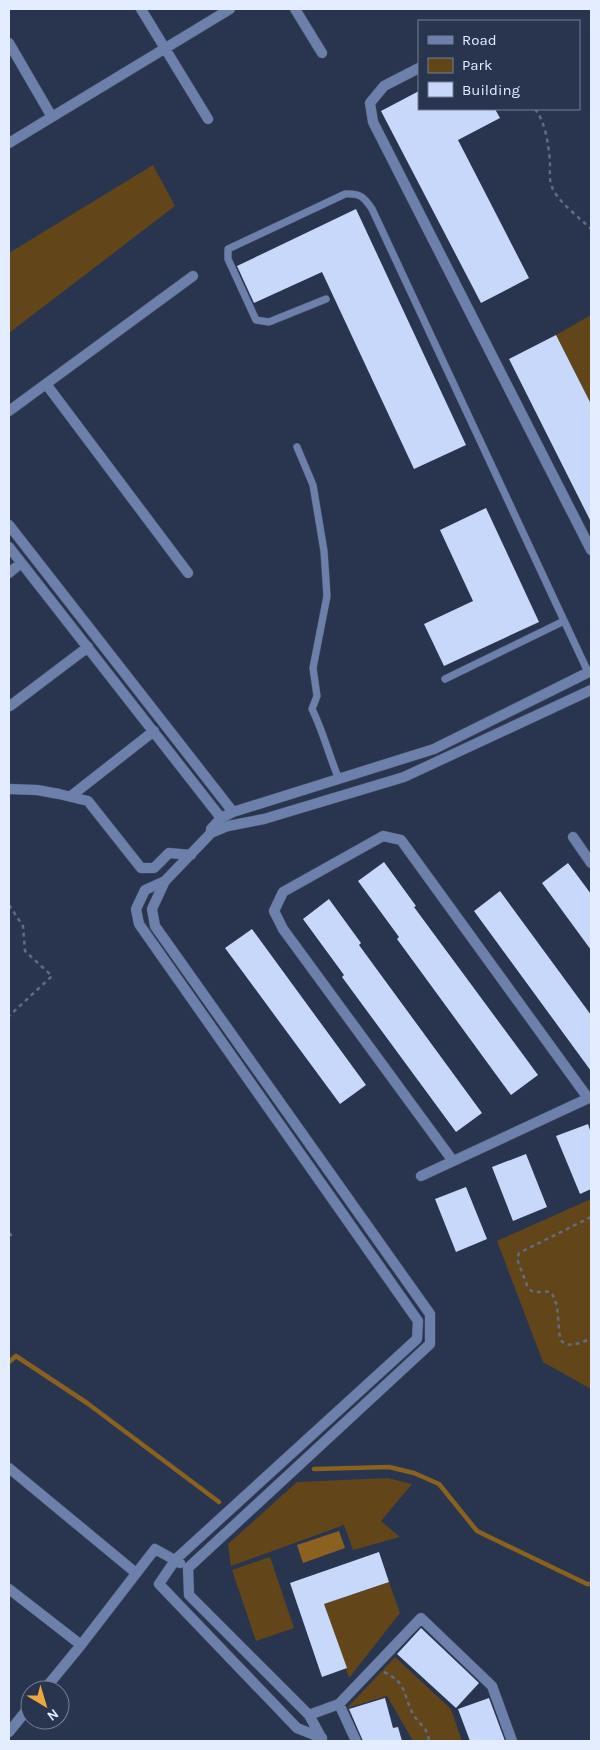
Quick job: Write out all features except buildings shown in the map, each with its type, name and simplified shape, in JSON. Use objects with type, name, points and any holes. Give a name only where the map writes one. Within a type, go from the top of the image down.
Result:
[{"type":"street","points":[[141,9],[208,119]]},
{"type":"street","points":[[9,143],[230,9]]},
{"type":"street","points":[[295,9],[322,53]]},
{"type":"street","points":[[9,43],[52,117]]},
{"type":"street","points":[[418,69],[384,86],[370,103],[373,122],[591,550]]},
{"type":"street","points":[[9,411],[193,276]]},
{"type":"street","points":[[46,384],[188,573]]},
{"type":"street","points":[[9,525],[233,812]]},
{"type":"street","points":[[9,547],[221,818]]},
{"type":"street","points":[[9,573],[21,563]]},
{"type":"street","points":[[10,706],[88,647]]},
{"type":"street","points":[[211,833],[211,829],[221,818],[233,812],[434,749],[590,672]]},
{"type":"street","points":[[323,1740],[297,1728],[159,1584],[176,1559],[417,1338],[418,1320],[139,924],[136,909],[145,890],[164,881],[211,833],[228,826],[264,819],[404,777],[591,690]]},
{"type":"street","points":[[71,796],[154,731]]},
{"type":"street","points":[[9,789],[37,790],[88,801],[140,868],[154,868],[169,854],[191,855]]},
{"type":"street","points":[[421,1176],[590,1098],[401,840],[383,836],[283,892],[274,911],[283,929],[453,1161]]},
{"type":"street","points":[[573,837],[591,864]]},
{"type":"street","points":[[164,881],[152,910],[155,926],[430,1314],[430,1344],[188,1568],[189,1595],[309,1715],[323,1740]]},
{"type":"street","points":[[9,1468],[136,1572]]},
{"type":"street","points":[[52,1680],[155,1549],[176,1559],[188,1568]]},
{"type":"street","points":[[9,1589],[81,1645]]},
{"type":"street","points":[[309,1715],[339,1704],[420,1618],[492,1686],[512,1741]]},
{"type":"street","points":[[339,1704],[356,1741]]},
{"type":"street","points":[[9,1732],[20,1718]]},
{"type":"lane","points":[[326,299],[269,322],[256,320],[228,259],[228,249],[345,194],[355,193],[365,199],[372,209],[564,621],[590,672]]},
{"type":"lane","points":[[297,446],[313,485],[324,551],[327,587],[326,605],[313,668],[317,696],[312,709],[322,728],[325,743],[338,779]]},
{"type":"lane","points":[[444,679],[564,621]]},
{"type":"path","points":[[536,110],[544,129],[553,190],[591,229]]},
{"type":"path","points":[[9,905],[23,926],[24,951],[52,976],[9,1016]]},
{"type":"path","points":[[591,1217],[519,1253],[517,1259],[528,1288],[531,1291],[538,1293],[547,1290],[552,1293],[556,1302],[560,1339],[562,1342],[565,1345],[572,1345],[591,1339]]},
{"type":"path","points":[[9,1233],[13,1237]]},
{"type":"path","points":[[372,1669],[390,1675],[403,1687],[414,1716],[428,1731],[429,1741]]},
{"type":"green space","points":[[153,165],[175,206],[9,333],[9,253]]},
{"type":"green space","points":[[591,315],[591,404],[556,335]]},
{"type":"green space","points":[[591,1199],[591,1389],[543,1362],[497,1241]]},
{"type":"green space","points":[[388,1478],[412,1484],[381,1521],[400,1537],[353,1550],[344,1525],[231,1566],[228,1544],[297,1482]]},
{"type":"green space","points":[[270,1557],[294,1628],[256,1641],[232,1570]]},
{"type":"green space","points":[[389,1582],[400,1613],[349,1678],[324,1604]]},
{"type":"green space","points":[[395,1657],[451,1709],[462,1741],[413,1741],[387,1696],[347,1708]]},
{"type":"shaded area","points":[[339,1531],[345,1548],[303,1563],[297,1545]]},
{"type":"waterway","points":[[9,1362],[16,1356],[87,1403],[219,1502]]},
{"type":"waterway","points":[[314,1469],[389,1467],[414,1473],[439,1484],[477,1531],[587,1584],[591,1584]]}]
